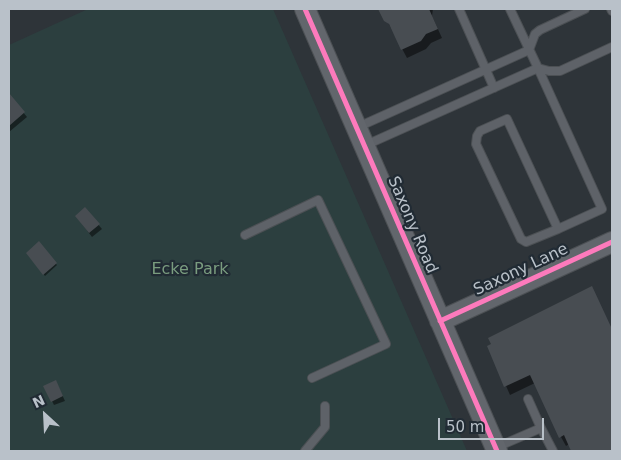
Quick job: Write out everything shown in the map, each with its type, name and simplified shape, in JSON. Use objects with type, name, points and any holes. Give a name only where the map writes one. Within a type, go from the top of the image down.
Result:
[{"type":"street","name":"Saxony Road","points":[[305,9],[496,449]]},
{"type":"street","name":"Saxony Lane","points":[[440,321],[612,242]]},
{"type":"lane","points":[[459,9],[494,88]]},
{"type":"lane","points":[[510,9],[602,209],[558,229],[526,242],[521,239],[476,144],[476,136],[480,131],[507,119],[558,229]]},
{"type":"lane","points":[[356,128],[529,50],[534,34],[585,9]]},
{"type":"lane","points":[[364,146],[538,68],[549,72],[560,71],[612,47]]},
{"type":"lane","points":[[245,235],[318,200],[386,344],[312,378]]},
{"type":"lane","points":[[528,399],[552,451]]},
{"type":"lane","points":[[305,451],[325,427],[326,406]]},
{"type":"lane","points":[[496,449],[541,428]]},
{"type":"green space","name":"Ecke Park","points":[[88,9],[273,9],[467,451],[9,451],[9,45]]},
{"type":"building","points":[[378,9],[429,9],[438,29],[426,34],[421,41],[401,50],[389,24],[384,21]]},
{"type":"building","points":[[9,93],[25,112],[9,126]]},
{"type":"building","points":[[85,207],[100,224],[89,233],[75,216]]},
{"type":"building","points":[[39,241],[57,263],[43,275],[26,253]]},
{"type":"building","points":[[592,286],[612,329],[612,451],[571,451],[564,435],[559,438],[530,375],[504,387],[487,346],[491,344],[488,338]]},
{"type":"building","points":[[56,380],[63,396],[51,402],[43,386]]},
{"type":"cycle path","points":[[305,9],[497,451]]},
{"type":"cycle path","points":[[440,321],[612,242]]}]
